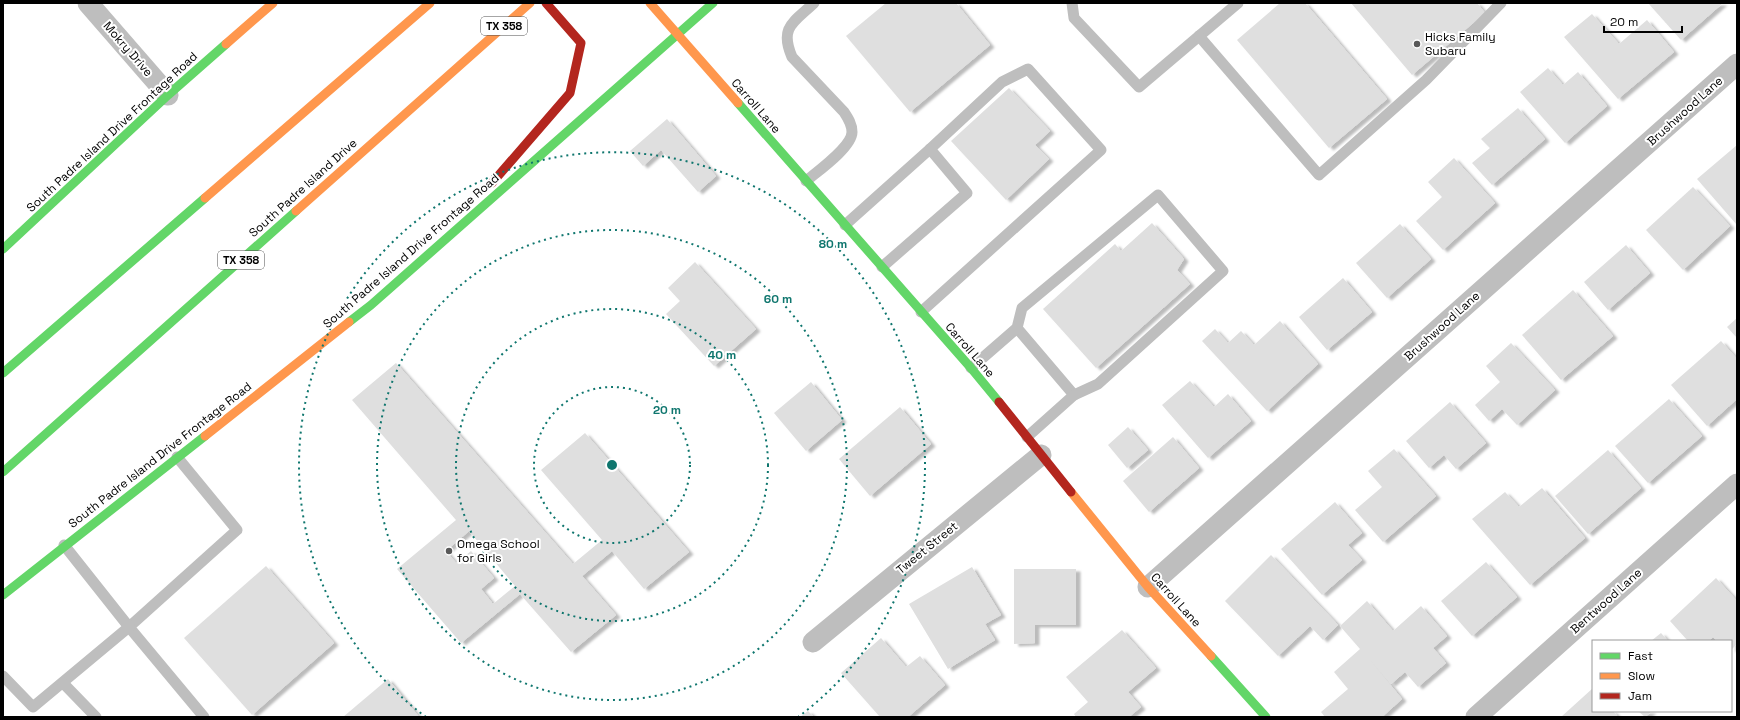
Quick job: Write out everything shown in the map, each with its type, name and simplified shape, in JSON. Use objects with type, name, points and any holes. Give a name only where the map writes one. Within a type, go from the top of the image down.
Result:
[{"type":"main road","name":"South Padre Island Drive Frontage Road","points":[[3,249],[168,95],[273,3]]},
{"type":"main road","points":[[3,374],[430,3]]},
{"type":"main road","name":"South Padre Island Drive","points":[[3,472],[530,3]]},
{"type":"main road","points":[[439,244],[570,93],[581,43],[546,3]]},
{"type":"main road","name":"Carroll Lane","points":[[650,3],[971,368],[1148,587],[1266,717]]},
{"type":"main road","name":"South Padre Island Drive Frontage Road","points":[[3,595],[371,305],[713,3]]},
{"type":"street","name":"Mokry Drive","points":[[88,3],[168,95]]},
{"type":"street","name":"Brushwood Lane","points":[[1148,587],[1737,64]]},
{"type":"street","name":"Tweet Street","points":[[813,642],[1041,455]]},
{"type":"street","name":"Bentwood Lane","points":[[1476,717],[1737,484]]},
{"type":"lane","points":[[806,181],[849,142],[852,132],[850,121],[844,112],[792,58],[787,46],[786,34],[790,25],[814,3]]},
{"type":"lane","points":[[1072,3],[1074,18],[1139,87],[1238,3]]},
{"type":"lane","points":[[1199,36],[1319,174],[1426,80],[1501,3]]},
{"type":"lane","points":[[845,225],[1002,82],[1028,69],[1101,150],[921,312]]},
{"type":"lane","points":[[882,267],[968,193],[930,149]]},
{"type":"lane","points":[[971,368],[1017,328],[1022,308],[1158,195],[1223,271],[1098,384],[1074,395],[1027,437]]},
{"type":"lane","points":[[1017,328],[1074,395]]},
{"type":"lane","points":[[3,676],[33,708],[130,627],[236,530],[177,457]]},
{"type":"lane","points":[[64,546],[204,717]]},
{"type":"lane","points":[[63,683],[96,717]]},
{"type":"building","points":[[886,3],[956,3],[990,45],[910,112],[846,36]]},
{"type":"building","points":[[1280,3],[1305,3],[1387,99],[1329,148],[1237,40]]},
{"type":"building","name":"Hicks Family Subaru","points":[[1351,3],[1477,3],[1485,13],[1412,75]]},
{"type":"building","points":[[1648,3],[1723,3],[1681,40]]},
{"type":"building","points":[[1592,14],[1619,44],[1647,20],[1674,52],[1618,99],[1564,37]]},
{"type":"building","points":[[1548,68],[1563,85],[1578,72],[1607,106],[1565,143],[1520,92]]},
{"type":"building","points":[[1009,88],[1050,131],[1035,145],[1049,159],[1006,200],[951,141]]},
{"type":"building","points":[[1518,108],[1545,139],[1492,185],[1472,163],[1490,148],[1481,139]]},
{"type":"building","points":[[667,119],[716,176],[698,192],[661,150],[643,166],[630,151]]},
{"type":"building","points":[[1737,145],[1737,225],[1697,179]]},
{"type":"building","points":[[1454,158],[1495,203],[1443,250],[1416,221],[1442,197],[1428,182]]},
{"type":"building","points":[[1693,187],[1730,226],[1683,270],[1646,230]]},
{"type":"building","points":[[1152,223],[1184,259],[1177,270],[1190,284],[1096,368],[1043,309],[1115,244],[1121,251]]},
{"type":"building","points":[[1400,224],[1431,259],[1387,298],[1356,263]]},
{"type":"building","points":[[1626,245],[1650,273],[1608,310],[1584,282]]},
{"type":"building","points":[[695,262],[756,329],[714,366],[666,314],[680,301],[668,288]]},
{"type":"building","points":[[1343,278],[1372,312],[1327,350],[1299,317]]},
{"type":"building","points":[[1573,290],[1613,336],[1561,380],[1522,335]]},
{"type":"building","points":[[1737,318],[1737,338],[1727,327]]},
{"type":"building","points":[[1280,321],[1318,364],[1267,411],[1202,341],[1215,329],[1228,343],[1241,331],[1254,345]]},
{"type":"building","points":[[1721,341],[1737,359],[1737,399],[1707,426],[1671,385]]},
{"type":"building","points":[[1511,343],[1555,390],[1517,425],[1502,409],[1489,421],[1475,405],[1500,382],[1486,366]]},
{"type":"building","points":[[396,363],[573,564],[602,540],[541,470],[585,433],[689,552],[644,589],[612,551],[582,576],[616,615],[571,652],[520,594],[461,643],[397,569],[456,520],[352,400]],"holes":[[[469,531],[515,586],[493,604],[481,589],[494,578],[471,551],[456,563],[446,551]]]},
{"type":"building","points":[[1190,381],[1214,407],[1228,394],[1251,421],[1208,458],[1162,405]]},
{"type":"building","points":[[811,382],[842,420],[806,451],[774,413]]},
{"type":"building","points":[[1669,399],[1702,436],[1648,483],[1615,446]]},
{"type":"building","points":[[1450,402],[1486,443],[1456,469],[1444,455],[1429,468],[1406,441]]},
{"type":"building","points":[[900,407],[931,444],[870,496],[839,459]]},
{"type":"building","points":[[1128,427],[1148,450],[1127,468],[1108,445]]},
{"type":"building","points":[[1173,437],[1199,468],[1149,512],[1123,481]]},
{"type":"building","points":[[1394,449],[1436,496],[1383,542],[1355,510],[1382,487],[1368,471]]},
{"type":"building","points":[[1608,450],[1641,488],[1588,534],[1555,496]]},
{"type":"building","points":[[1542,488],[1585,538],[1530,585],[1472,519],[1505,492],[1519,507]]},
{"type":"building","points":[[1335,502],[1362,533],[1348,545],[1362,560],[1322,595],[1281,549]]},
{"type":"building","points":[[1271,555],[1338,625],[1323,640],[1310,626],[1278,656],[1225,601]]},
{"type":"building","points":[[1486,562],[1517,597],[1472,636],[1441,601]]},
{"type":"building","points":[[266,566],[334,643],[252,715],[184,638]]},
{"type":"building","points":[[972,567],[1001,615],[985,624],[995,640],[948,669],[909,604]]},
{"type":"building","points":[[1014,569],[1076,569],[1076,625],[1035,625],[1035,643],[1014,644]]},
{"type":"building","points":[[1716,578],[1737,601],[1737,644],[1732,649],[1732,640],[1716,640],[1713,637],[1710,640],[1687,640],[1670,621]]},
{"type":"building","points":[[1367,601],[1393,631],[1421,606],[1447,636],[1433,648],[1446,663],[1418,687],[1405,672],[1391,684],[1370,660],[1402,699],[1382,717],[1325,717],[1321,712],[1348,689],[1334,672],[1360,649],[1340,626]]},
{"type":"building","points":[[1122,630],[1156,668],[1128,692],[1141,707],[1129,717],[1076,717],[1074,714],[1088,702],[1066,677]]},
{"type":"building","points":[[1661,633],[1667,640],[1652,640]]},
{"type":"building","points":[[881,638],[906,667],[920,656],[945,685],[908,717],[880,717],[841,673]]},
{"type":"building","points":[[388,679],[419,717],[343,717]]},
{"type":"building","points":[[1592,689],[1592,712],[1614,712],[1618,717],[1561,717]]},
{"type":"building","points":[[808,711],[814,717],[800,717]]},
{"type":"building","points":[[1639,712],[1651,712],[1645,717]]},
{"type":"traffic: fast","points":[[349,322],[371,305],[713,3]]},
{"type":"traffic: fast","points":[[3,249],[168,95],[226,44]]},
{"type":"traffic: fast","points":[[738,103],[971,368],[999,402]]},
{"type":"traffic: fast","points":[[3,373],[205,198]]},
{"type":"traffic: fast","points":[[3,472],[296,211]]},
{"type":"traffic: fast","points":[[3,595],[205,436]]},
{"type":"traffic: fast","points":[[1211,656],[1266,717]]},
{"type":"traffic: slow","points":[[226,44],[273,3]]},
{"type":"traffic: slow","points":[[205,198],[430,3]]},
{"type":"traffic: slow","points":[[296,211],[530,3]]},
{"type":"traffic: slow","points":[[650,3],[738,103]]},
{"type":"traffic: slow","points":[[205,436],[349,322]]},
{"type":"traffic: slow","points":[[1071,492],[1148,587],[1211,656]]},
{"type":"traffic: jam","points":[[492,183],[570,93],[581,43],[546,3]]},
{"type":"traffic: jam","points":[[999,402],[1071,492]]},
{"type":"place","name":"Hicks Family Subaru","points":[[1417,44]]},
{"type":"place","name":"Omega School for Girls","points":[[449,551]]}]
